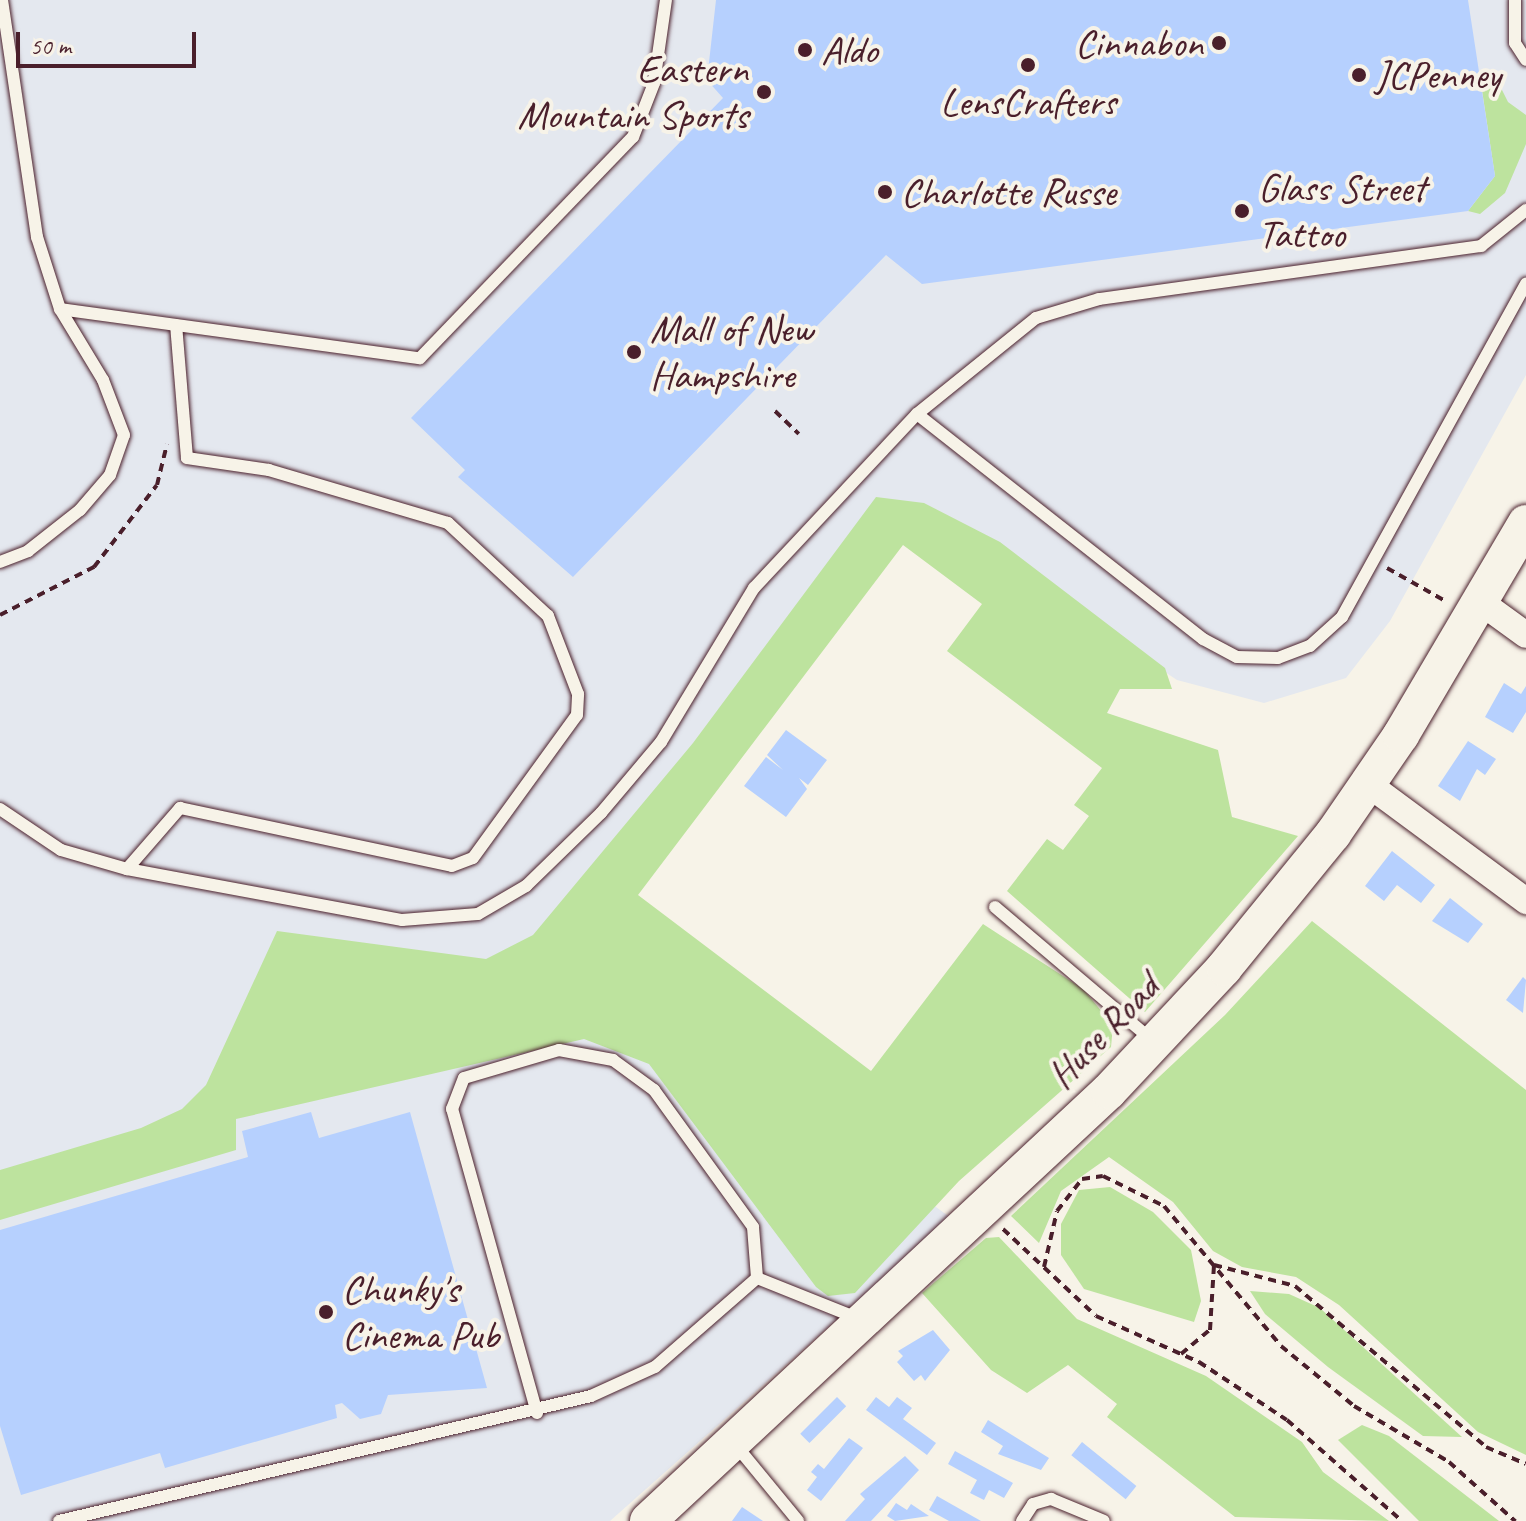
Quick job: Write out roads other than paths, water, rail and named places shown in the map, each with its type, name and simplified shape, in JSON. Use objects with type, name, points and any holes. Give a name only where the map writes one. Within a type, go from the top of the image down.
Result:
[{"type":"street","name":"Huse Road","points":[[648,1521],[1155,1043],[1290,890],[1368,784],[1469,605],[1526,523]]},
{"type":"street","points":[[1469,605],[1526,635]]},
{"type":"street","points":[[1368,784],[1526,901]]},
{"type":"lane","points":[[0,562],[28,551],[80,510],[110,475],[124,435],[103,380],[60,309],[24,174],[2,0]]},
{"type":"lane","points":[[60,309],[420,358],[633,137],[654,83],[666,0]]},
{"type":"lane","points":[[1515,0],[1515,43],[1526,60]]},
{"type":"lane","points":[[0,809],[61,850],[127,869],[402,920],[478,914],[526,886],[601,813],[661,742],[754,588],[917,414],[1036,318],[1099,299],[1481,246],[1526,210]]},
{"type":"lane","points":[[917,414],[1153,601],[1237,657],[1278,658],[1310,646],[1342,617],[1526,283]]},
{"type":"lane","points":[[127,869],[180,808],[452,866],[473,858],[577,715],[578,694],[548,616],[441,518],[269,470],[187,458],[176,325]]},
{"type":"lane","points":[[995,907],[1155,1043]]},
{"type":"lane","points":[[537,1413],[452,1109],[464,1078],[559,1050],[613,1060],[654,1090],[753,1227],[757,1278]]},
{"type":"lane","points":[[757,1278],[862,1320]]},
{"type":"lane","points":[[59,1521],[325,1453],[537,1413],[655,1367],[757,1278]]},
{"type":"lane","points":[[732,1441],[798,1521]]},
{"type":"lane","points":[[1022,1521],[1033,1504],[1051,1499],[1104,1521]]},
{"type":"place","name":"Cinnabon","points":[[1219,43]]},
{"type":"place","name":"Aldo","points":[[805,50]]},
{"type":"place","name":"LensCrafters","points":[[1028,65]]},
{"type":"place","name":"JCPenney","points":[[1359,75]]},
{"type":"place","name":"Eastern Mountain Sports","points":[[764,92]]},
{"type":"place","name":"Charlotte Russe","points":[[885,192]]},
{"type":"place","name":"Glass Street Tattoo","points":[[1242,211]]},
{"type":"place","name":"Mall of New Hampshire","points":[[634,352]]},
{"type":"place","name":"Chunky's Cinema Pub","points":[[326,1312]]}]
